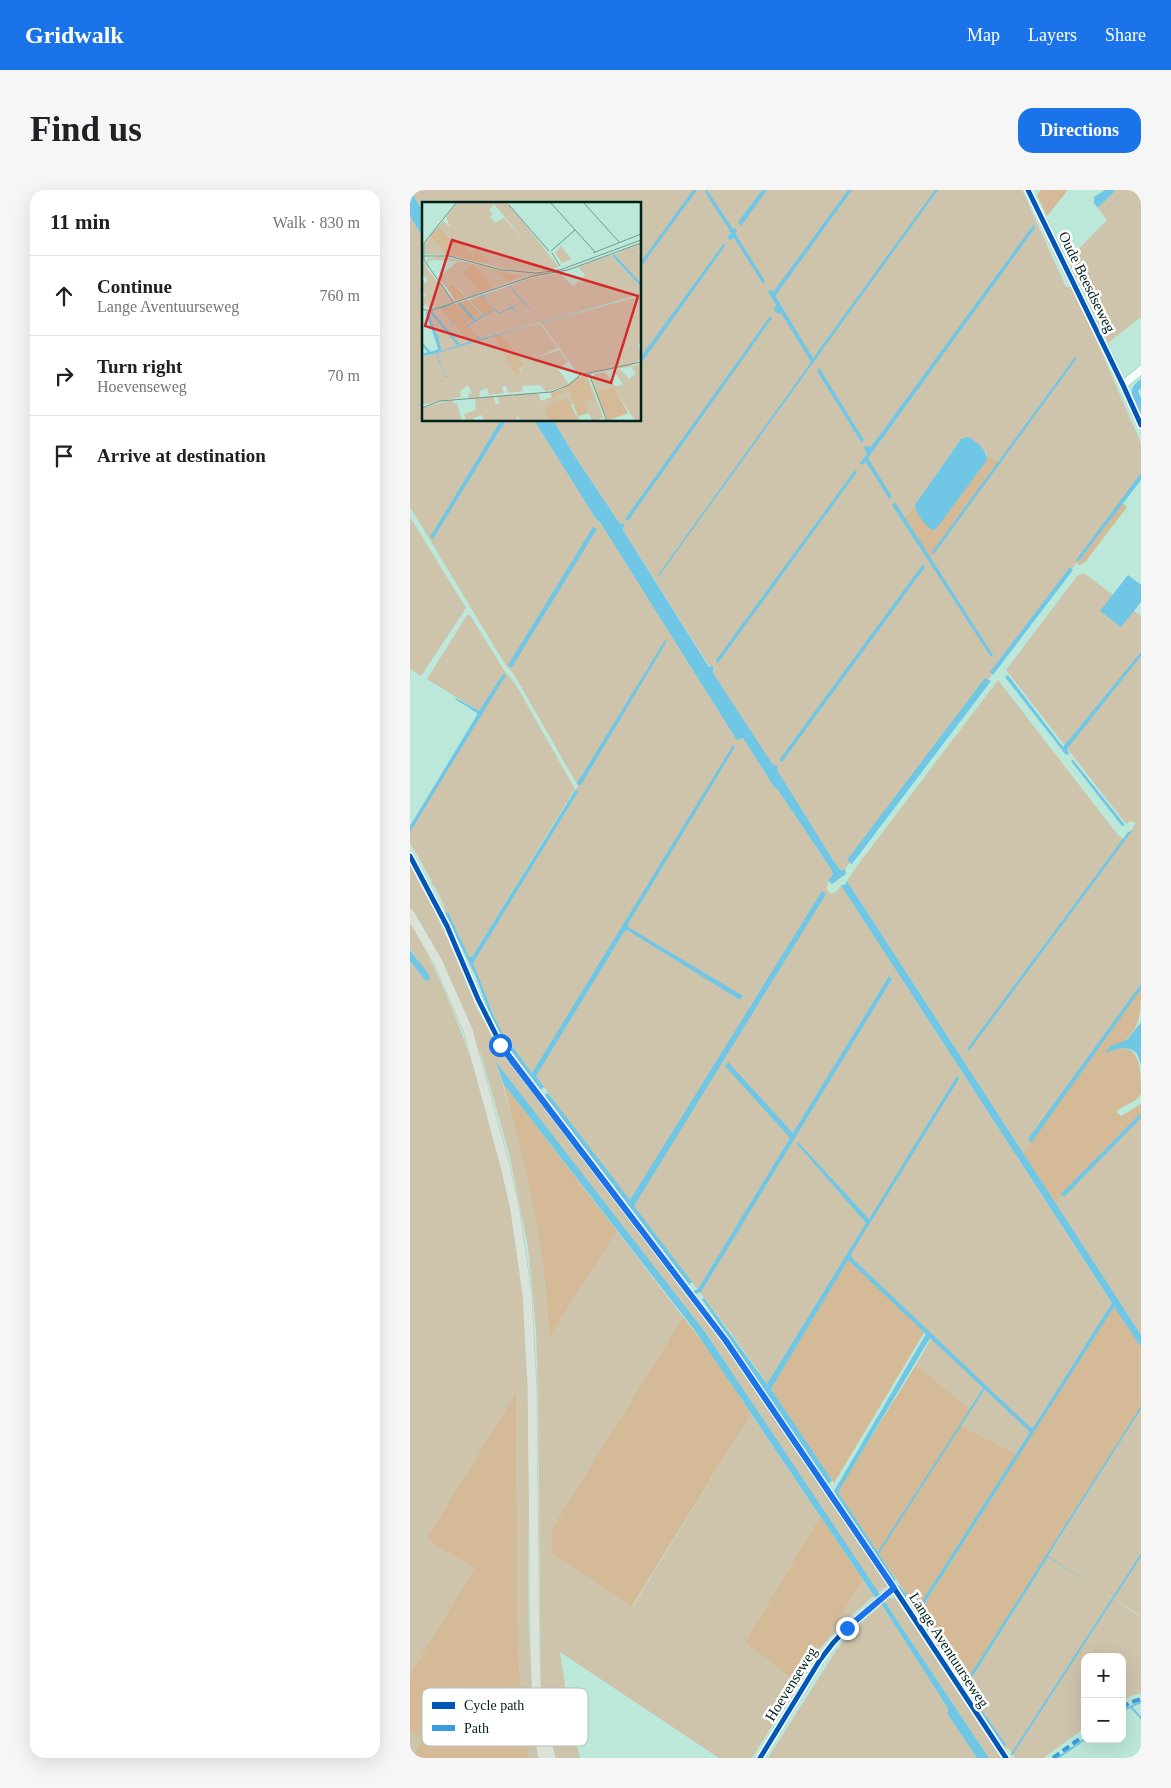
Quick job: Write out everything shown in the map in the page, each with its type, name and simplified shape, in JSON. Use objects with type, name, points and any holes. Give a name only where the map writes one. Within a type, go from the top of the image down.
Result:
[{"type":"main road","points":[[410,914],[438,962],[468,1030],[506,1166],[515,1210],[527,1295],[532,1386],[537,1688]]},
{"type":"street","name":"Oude Beesdseweg","points":[[1028,190],[1141,425]]},
{"type":"street","points":[[1123,385],[1141,370]]},
{"type":"street","name":"Lange Aventuurseweg","points":[[410,856],[447,926],[500,1045],[726,1341],[894,1588],[1006,1758]]},
{"type":"street","name":"Hoevenseweg","points":[[760,1758],[820,1660],[847,1628],[894,1588]]},
{"type":"shaded area","points":[[410,190],[1022,190],[1066,287],[1073,287],[1141,443],[1141,478],[845,869],[841,871],[713,673],[715,667],[710,667],[623,530],[624,526],[622,523],[620,524],[554,421],[641,421],[641,202],[422,202],[422,210]],"holes":[[[961,439],[986,452],[987,456],[1000,462],[903,517],[915,507]]]},
{"type":"shaded area","points":[[1041,190],[1068,190],[1047,216],[1037,195]]},
{"type":"shaded area","points":[[1116,190],[1141,190],[1141,317],[1108,343],[1068,260],[1107,220],[1097,207]]},
{"type":"shaded area","points":[[410,216],[422,236],[422,421],[535,421],[736,739],[743,738],[774,787],[778,790],[831,869],[833,874],[828,881],[827,890],[831,894],[837,891],[841,885],[1113,1305],[1017,1454],[959,1426],[970,1409],[916,1365],[932,1337],[849,1258],[771,1389],[728,1329],[575,1130],[542,1084],[512,1046],[505,1041],[472,963],[578,792],[576,789],[578,786],[515,676],[505,664],[410,507]]},
{"type":"shaded area","points":[[987,456],[1000,462],[930,558],[903,518],[915,507],[936,529],[987,460]]},
{"type":"shaded area","points":[[1122,503],[1127,507],[1086,561],[1080,565],[1077,564]]},
{"type":"shaded area","points":[[410,517],[466,608],[421,676],[410,669]]},
{"type":"shaded area","points":[[1084,573],[1141,616],[1141,988],[1023,1153],[847,881],[998,680],[1118,835],[1126,838],[1136,823],[1131,821],[1126,824],[1006,670],[1077,576]]},
{"type":"shaded area","points":[[467,615],[470,615],[504,670],[516,685],[575,789],[472,957],[469,957],[448,912],[446,913],[440,896],[410,843],[410,825],[423,808],[482,713],[427,679]]},
{"type":"shaded area","points":[[410,859],[477,1009],[503,1056],[725,1346],[887,1586],[878,1593],[705,1332],[497,1064],[516,1129],[533,1205],[542,1257],[549,1336],[617,1231],[683,1317],[552,1528],[633,1606],[751,1414],[820,1516],[745,1642],[798,1684],[752,1758],[719,1758],[560,1652],[565,1688],[541,1688],[538,1396],[536,1331],[528,1247],[509,1153],[482,1058],[441,961],[410,907]]},
{"type":"shaded area","points":[[410,920],[447,997],[477,1078],[501,1162],[517,1246],[524,1310],[529,1397],[528,1588],[532,1688],[521,1688],[518,1649],[516,1394],[426,1539],[474,1569],[410,1674],[410,961],[426,981],[410,948]]},
{"type":"shaded area","points":[[1141,988],[1139,1017],[1135,1029],[1126,1040],[1111,1047],[1106,1052],[1126,1049],[1137,1058],[1141,1094],[1136,1100],[1116,1111],[1121,1116],[1141,1104],[1141,1117],[1055,1203],[1023,1153]]},
{"type":"shaded area","points":[[503,1083],[617,1231],[549,1337],[547,1305],[534,1208],[520,1145]]},
{"type":"shaded area","points":[[1141,1117],[1141,1335],[1055,1203]]},
{"type":"shaded area","points":[[848,1257],[925,1331],[834,1483],[771,1389]]},
{"type":"shaded area","points":[[1113,1305],[1141,1347],[1141,1409],[966,1685],[919,1612]]},
{"type":"shaded area","points":[[683,1317],[706,1346],[751,1414],[632,1606],[552,1553],[552,1528]]},
{"type":"shaded area","points":[[916,1365],[970,1409],[960,1426],[1019,1455],[1016,1455],[917,1610],[837,1492]]},
{"type":"shaded area","points":[[516,1393],[518,1649],[521,1688],[422,1688],[422,1738],[410,1731],[410,1674],[474,1569],[426,1539]]},
{"type":"shaded area","points":[[1141,1409],[1141,1616],[1103,1592],[1141,1617],[1141,1693],[1126,1699],[1126,1653],[1081,1653],[1081,1731],[1043,1758],[1015,1758],[1008,1748],[1006,1749],[966,1687]]},
{"type":"shaded area","points":[[820,1516],[863,1580],[798,1684],[745,1642]]},
{"type":"shaded area","points":[[863,1580],[874,1596],[845,1621],[818,1651]]},
{"type":"shaded area","points":[[890,1598],[895,1598],[1002,1758],[989,1758],[885,1602]]},
{"type":"shaded area","points":[[882,1605],[949,1710],[948,1713],[977,1758],[768,1758],[837,1649],[853,1630]]},
{"type":"shaded area","points":[[410,1731],[422,1738],[422,1741],[412,1758],[410,1758]]},
{"type":"shaded area","points":[[422,1741],[422,1746],[527,1746],[529,1758],[412,1758]]},
{"type":"shaded area","points":[[527,1746],[539,1746],[541,1758],[529,1758]]},
{"type":"shaded area","points":[[550,1746],[577,1746],[580,1758],[553,1758]]},
{"type":"water","points":[[410,190],[422,210],[422,236],[410,216]]},
{"type":"water","points":[[693,190],[697,190],[641,267],[641,262]]},
{"type":"water","points":[[707,190],[733,229],[735,228],[737,231],[735,233],[765,281],[763,284],[734,238],[730,240],[727,238],[731,233],[705,192]]},
{"type":"water","points":[[762,190],[767,190],[741,226],[738,222]]},
{"type":"water","points":[[848,190],[852,190],[776,295],[813,358],[935,190],[938,190],[659,576],[811,362],[781,313],[777,313],[774,310],[776,305],[768,292],[770,289],[774,291]]},
{"type":"water","points":[[1105,190],[1116,190],[1097,207],[1094,203],[1094,197]]},
{"type":"water","points":[[1034,224],[1035,228],[868,458],[892,497],[889,499],[866,462],[862,465],[860,463],[867,454],[864,448],[866,446],[871,447]]},
{"type":"water","points":[[724,243],[725,246],[641,364],[641,357]]},
{"type":"water","points":[[770,316],[772,318],[628,521],[625,519]]},
{"type":"water","points":[[1075,357],[1077,358],[934,554],[932,552]]},
{"type":"water","points":[[820,369],[864,440],[861,442],[817,371]]},
{"type":"water","points":[[1141,379],[1141,388],[1138,391],[1141,398],[1141,416],[1133,400],[1132,392],[1136,383]]},
{"type":"water","points":[[500,421],[505,421],[433,539],[430,537]]},
{"type":"water","points":[[535,421],[554,421],[620,524],[623,523],[623,530],[709,667],[714,666],[713,673],[773,765],[778,767],[777,770],[833,860],[841,871],[845,869],[846,874],[832,884],[828,881],[833,874],[831,869],[778,790],[774,787],[743,738],[736,739],[600,522],[596,519]]},
{"type":"water","points":[[967,437],[980,445],[985,452],[987,460],[936,529],[932,530],[921,519],[915,505],[961,439]]},
{"type":"water","points":[[855,470],[857,472],[718,663],[716,660]]},
{"type":"water","points":[[1141,473],[1141,480],[1078,562],[1076,560]]},
{"type":"water","points":[[895,502],[993,655],[991,657],[892,505]]},
{"type":"water","points":[[593,527],[597,529],[512,667],[509,667],[508,665]]},
{"type":"water","points":[[923,564],[925,567],[782,762],[779,760]]},
{"type":"water","points":[[1070,567],[1073,570],[993,675],[990,672]]},
{"type":"water","points":[[1128,575],[1141,585],[1141,602],[1121,627],[1100,611]]},
{"type":"water","points":[[665,640],[667,641],[581,785],[578,785],[577,783]]},
{"type":"water","points":[[1141,652],[1141,656],[1067,749],[1069,754],[1066,755],[1005,677],[1008,675],[1063,747]]},
{"type":"water","points":[[503,674],[506,675],[410,832],[410,826],[477,715],[477,713],[455,699],[479,711]]},
{"type":"water","points":[[985,678],[991,681],[852,864],[847,860]]},
{"type":"water","points":[[733,745],[735,747],[628,924],[628,927],[743,996],[740,1000],[627,930],[536,1076],[544,1087],[540,1090],[508,1049],[512,1046],[532,1073]]},
{"type":"water","points":[[1073,760],[1125,825],[1122,826],[1071,761]]},
{"type":"water","points":[[576,789],[578,792],[473,963],[506,1041],[504,1042],[490,1015],[476,977],[445,913],[448,912],[469,957],[472,957]]},
{"type":"water","points":[[1132,831],[969,1051],[967,1049],[1128,832]]},
{"type":"water","points":[[847,881],[1141,1335],[1141,1347],[1114,1307],[919,1612],[962,1679],[960,1681],[897,1587],[899,1585],[917,1609],[1030,1432],[930,1338],[838,1492],[896,1580],[893,1581],[834,1491],[926,1334],[848,1260],[771,1389],[832,1480],[829,1484],[702,1299],[704,1298],[767,1384],[866,1223],[797,1144],[798,1142],[869,1219],[957,1076],[959,1079],[851,1254],[852,1258],[1031,1428],[1033,1428],[1112,1303],[844,890],[841,885],[845,885]]},
{"type":"water","points":[[822,891],[826,894],[634,1206],[692,1282],[689,1284],[544,1095],[548,1093],[630,1200]]},
{"type":"water","points":[[410,950],[430,979],[426,981],[410,961]]},
{"type":"water","points":[[889,976],[892,979],[701,1292],[696,1294],[693,1291],[698,1289],[790,1138],[725,1066],[728,1062],[793,1133]]},
{"type":"water","points":[[1141,984],[1141,989],[1031,1143],[1028,1139]]},
{"type":"water","points":[[1141,1022],[1141,1066],[1137,1054],[1130,1049],[1117,1049],[1105,1053],[1110,1046],[1127,1040]]},
{"type":"water","points":[[496,1062],[705,1332],[989,1758],[977,1758],[947,1713],[949,1710],[882,1605],[874,1596],[696,1332],[503,1083]]},
{"type":"water","points":[[1141,1113],[1141,1118],[1064,1197],[1061,1194]]},
{"type":"water","points":[[1141,1406],[1141,1409],[1048,1556],[1100,1590],[1048,1557],[966,1687],[1006,1745],[1004,1746],[963,1686]]},
{"type":"waterway","points":[[878,1553],[985,1387]]},
{"type":"waterway","points":[[1012,1754],[1141,1555]]},
{"type":"waterway","points":[[1126,1709],[1141,1702]]},
{"type":"waterway","points":[[1131,1707],[1141,1718]]},
{"type":"waterway","points":[[1058,1758],[1081,1742]]},
{"type":"marked path","points":[[1126,1705],[1141,1699]]},
{"type":"marked path","points":[[1053,1758],[1081,1738]]},
{"type":"cycle path","points":[[1028,190],[1141,425]]},
{"type":"cycle path","points":[[410,856],[447,926],[478,999],[501,1045],[726,1341],[894,1588],[1006,1758]]},
{"type":"cycle path","points":[[760,1758],[820,1660],[833,1643],[847,1628],[894,1588]]},
{"type":"route","points":[[500,1045],[726,1341],[894,1588],[847,1628]]}]
